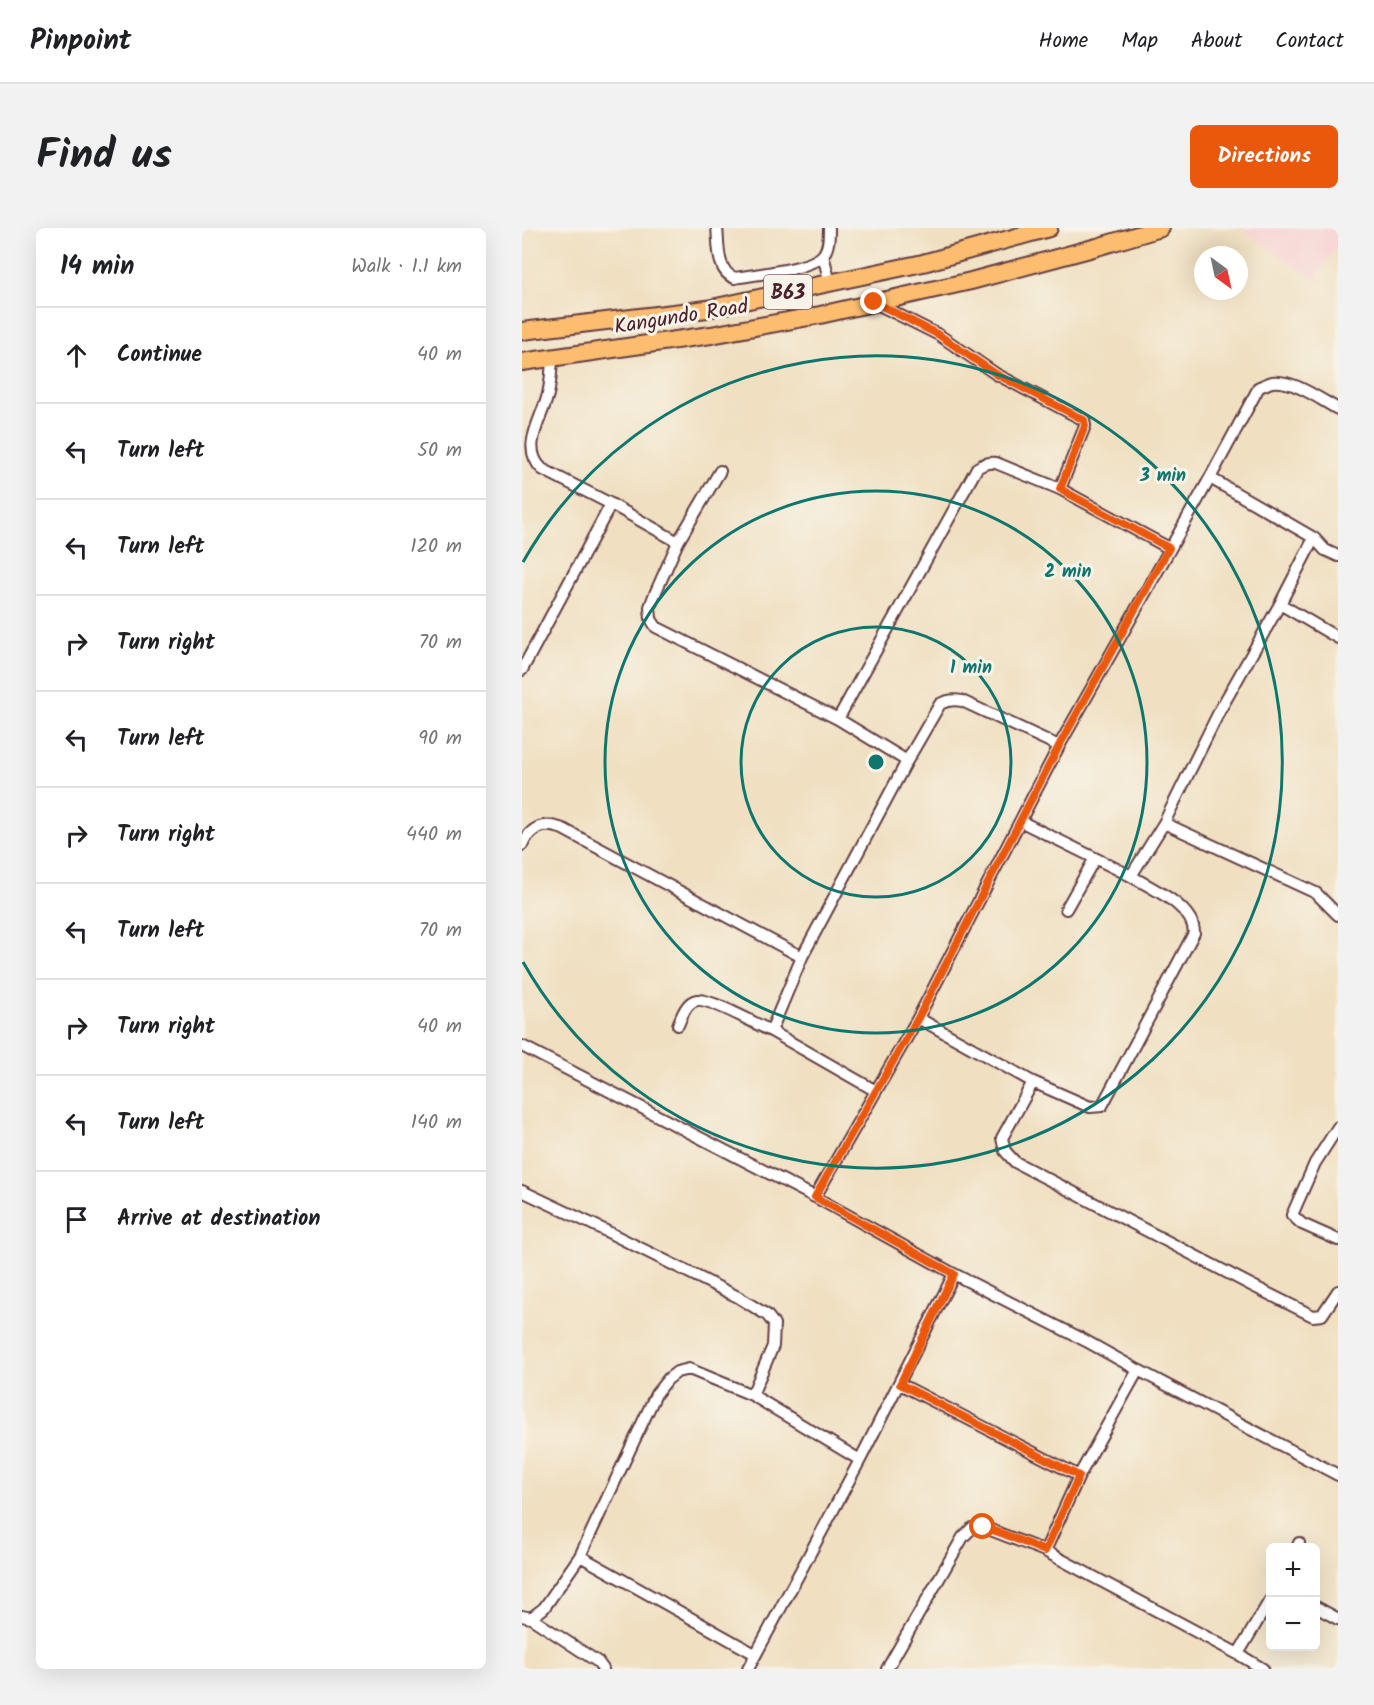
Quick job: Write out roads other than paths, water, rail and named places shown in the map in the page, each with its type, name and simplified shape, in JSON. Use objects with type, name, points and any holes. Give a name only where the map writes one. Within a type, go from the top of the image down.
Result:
[{"type":"highway","name":"Kangundo Road","points":[[522,331],[707,309],[923,263],[1049,228]]},
{"type":"highway","name":"Kangundo Road","points":[[522,362],[711,335],[782,322],[1006,272],[1161,228]]},
{"type":"highway","points":[[923,263],[934,288]]},
{"type":"highway","points":[[778,294],[782,322]]},
{"type":"highway","points":[[707,309],[711,335]]},
{"type":"street","points":[[717,228],[723,270],[728,276],[735,278],[813,263],[823,255],[828,244],[829,228]]},
{"type":"street","points":[[823,255],[830,283]]},
{"type":"street","points":[[874,302],[939,335],[996,374],[1084,420],[1085,426],[1060,489]]},
{"type":"street","points":[[552,359],[546,400],[530,436],[529,456],[542,469],[678,542]]},
{"type":"street","points":[[815,1197],[918,1018],[1059,746],[1259,387],[1271,382],[1289,385],[1338,409]]},
{"type":"street","points":[[838,719],[977,468],[986,463],[996,463],[1060,489],[1169,548]]},
{"type":"street","points":[[720,471],[678,542],[650,607],[651,619],[657,627],[838,719],[907,761]]},
{"type":"street","points":[[1210,478],[1314,538],[1325,550],[1338,556]]},
{"type":"street","points":[[522,670],[611,504]]},
{"type":"street","points":[[1131,876],[1164,823],[1220,710],[1280,604],[1314,538]]},
{"type":"street","points":[[1280,604],[1338,638]]},
{"type":"street","points":[[771,1031],[802,957],[940,704],[946,700],[962,701],[1059,746]]},
{"type":"street","points":[[918,1018],[1033,1082],[1090,1107],[1102,1106],[1194,933],[1194,927],[1184,910],[1176,904],[1131,876],[1020,821]]},
{"type":"street","points":[[1164,823],[1316,894],[1338,915]]},
{"type":"street","points":[[522,845],[527,836],[539,826],[551,825],[562,829],[802,957]]},
{"type":"street","points":[[1066,909],[1095,858]]},
{"type":"street","points":[[678,1026],[687,1006],[696,1000],[705,1001],[771,1031],[876,1091]]},
{"type":"street","points":[[522,1046],[815,1197],[954,1274],[1086,1341],[1338,1475]]},
{"type":"street","points":[[1033,1082],[1002,1138],[1005,1151],[1015,1162],[1313,1316],[1322,1316],[1338,1291]]},
{"type":"street","points":[[1338,1127],[1316,1163],[1292,1215],[1302,1224],[1338,1240]]},
{"type":"street","points":[[522,1191],[738,1297],[767,1316],[774,1324],[773,1346],[752,1395]]},
{"type":"street","points":[[748,1669],[900,1384],[954,1274]]},
{"type":"street","points":[[603,1669],[598,1662],[527,1617],[544,1608],[580,1556],[656,1394],[668,1379],[677,1372],[689,1369],[752,1395],[860,1460]]},
{"type":"street","points":[[1045,1551],[1079,1476],[1138,1370]]},
{"type":"street","points":[[900,1384],[1079,1476]]},
{"type":"street","points":[[887,1669],[963,1537],[972,1528],[983,1527],[1045,1551],[1263,1669]]},
{"type":"street","points":[[580,1556],[755,1654]]},
{"type":"street","points":[[1238,1654],[1266,1607]]},
{"type":"street","points":[[1320,1609],[1338,1619]]}]
